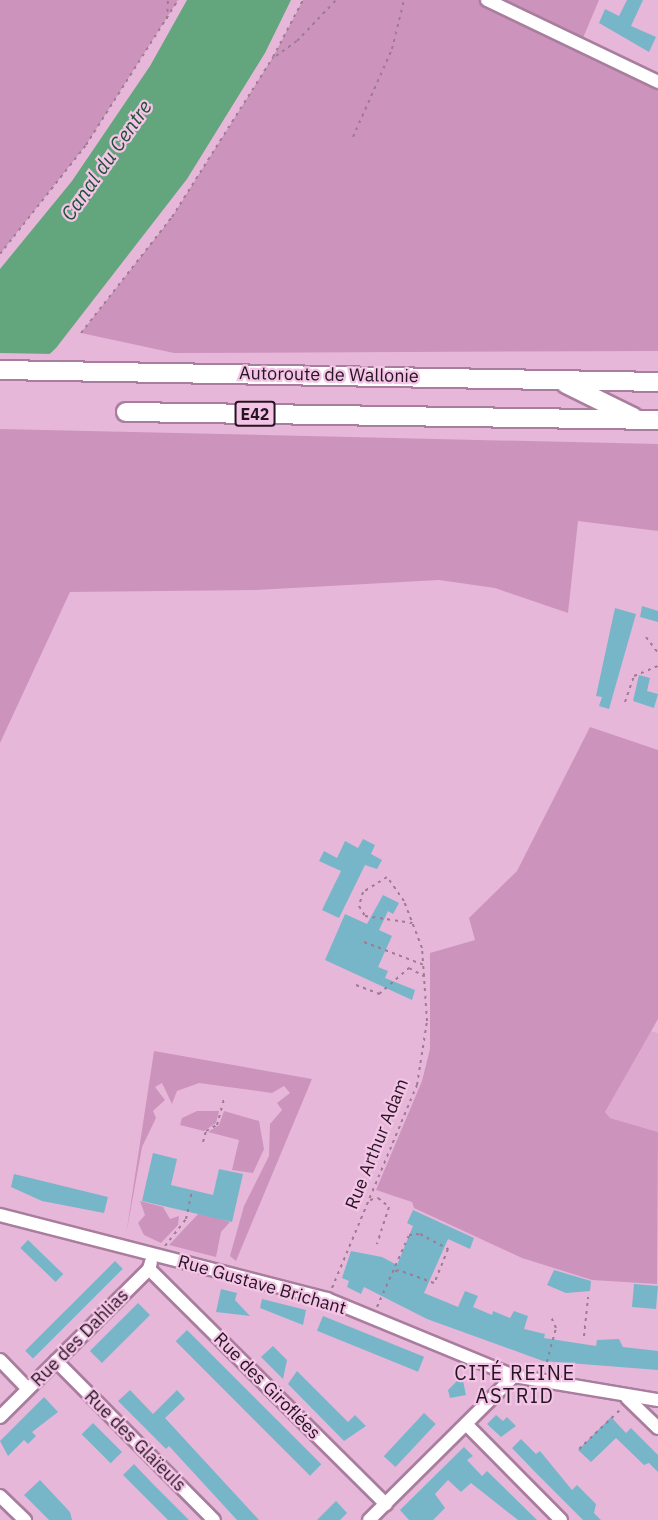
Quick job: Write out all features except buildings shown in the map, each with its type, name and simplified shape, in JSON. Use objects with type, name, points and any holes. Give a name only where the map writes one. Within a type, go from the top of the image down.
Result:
[{"type":"highway","name":"Autoroute de Wallonie","points":[[0,370],[652,382]]},
{"type":"highway","points":[[562,382],[652,421]]},
{"type":"highway","name":"E42","points":[[126,412],[652,421]]},
{"type":"street","points":[[487,0],[658,82]]},
{"type":"street","name":"Rue Gustave Brichant","points":[[0,1215],[327,1299],[514,1376],[628,1399],[658,1400]]},
{"type":"street","name":"Rue des Dahlias","points":[[0,1417],[149,1269],[157,1256]]},
{"type":"street","name":"Rue des Giroflées","points":[[149,1269],[386,1504]]},
{"type":"street","points":[[0,1360],[28,1389]]},
{"type":"street","name":"Rue des Glaïeuls","points":[[56,1361],[214,1520]]},
{"type":"street","points":[[370,1520],[514,1376]]},
{"type":"street","points":[[628,1399],[658,1428]]},
{"type":"street","points":[[466,1424],[561,1520]]},
{"type":"street","points":[[0,1496],[25,1520]]},
{"type":"path","points":[[166,21],[168,0]]},
{"type":"path","points":[[0,254],[86,145],[178,0]]},
{"type":"path","points":[[81,333],[172,217],[273,57],[303,0]]},
{"type":"path","points":[[273,57],[297,41],[336,0]]},
{"type":"path","points":[[353,137],[392,49],[404,0]]},
{"type":"path","points":[[646,637],[658,653]]},
{"type":"path","points":[[625,702],[634,676],[658,666]]},
{"type":"path","name":"Rue Arthur Adam","points":[[327,1299],[417,1085],[427,1022],[424,965],[412,923],[390,878],[363,892],[359,906],[365,916],[412,923]]},
{"type":"path","points":[[364,942],[424,965]]},
{"type":"path","points":[[356,986],[379,994],[409,968],[426,977]]},
{"type":"path","points":[[203,1142],[206,1131],[217,1125],[224,1099]]},
{"type":"path","points":[[157,1256],[167,1238],[186,1219],[192,1191]]},
{"type":"path","points":[[370,1200],[378,1198],[389,1207],[377,1244]]},
{"type":"path","points":[[372,1318],[392,1274],[412,1233],[448,1249],[434,1283],[398,1270],[392,1274]]},
{"type":"path","points":[[584,1336],[588,1297]]},
{"type":"path","points":[[540,1383],[555,1334],[551,1317]]},
{"type":"path","points":[[579,1449],[628,1399]]},
{"type":"shaded area","points":[[0,0],[178,0],[86,145],[0,254]]},
{"type":"shaded area","points":[[303,0],[599,0],[580,45],[658,82],[658,351],[174,353],[81,333],[172,217],[273,57]]},
{"type":"shaded area","points":[[0,429],[658,444],[658,531],[578,521],[568,613],[495,588],[439,580],[256,590],[70,592],[0,743]]},
{"type":"shaded area","points":[[590,727],[658,750],[658,1019],[605,1112],[610,1118],[658,1132],[657,1284],[592,1280],[522,1258],[414,1208],[412,1202],[376,1190],[422,1081],[430,1049],[430,953],[475,940],[469,918],[517,871]]},
{"type":"shaded area","points":[[650,1031],[658,1033],[658,1132],[610,1118],[605,1112]]},
{"type":"shaded area","points":[[154,1051],[312,1079],[236,1261],[230,1256],[244,1206],[269,1156],[270,1124],[282,1110],[277,1103],[290,1093],[284,1086],[272,1093],[199,1083],[177,1091],[172,1104],[162,1083],[155,1087],[165,1100],[153,1111],[156,1118],[142,1147],[126,1235]]},
{"type":"shaded area","points":[[197,1111],[219,1111],[216,1123],[204,1131],[180,1125],[182,1118]]},
{"type":"shaded area","points":[[224,1111],[259,1121],[264,1149],[253,1173],[232,1170],[239,1140],[208,1132],[219,1125]]},
{"type":"shaded area","points":[[140,1201],[163,1207],[170,1219],[179,1216],[178,1225],[161,1243],[144,1235],[138,1223],[145,1215]]},
{"type":"shaded area","points":[[200,1212],[230,1222],[221,1232],[216,1257],[169,1245]]},
{"type":"water","name":"Canal du Centre","points":[[187,0],[291,0],[265,53],[187,179],[56,348],[0,401],[0,269],[72,181],[150,66]]},
{"type":"pier","points":[[0,353],[54,354],[0,404]]},
{"type":"district","name":"CITÉ REINE ASTRID","points":[[515,1384]]}]
